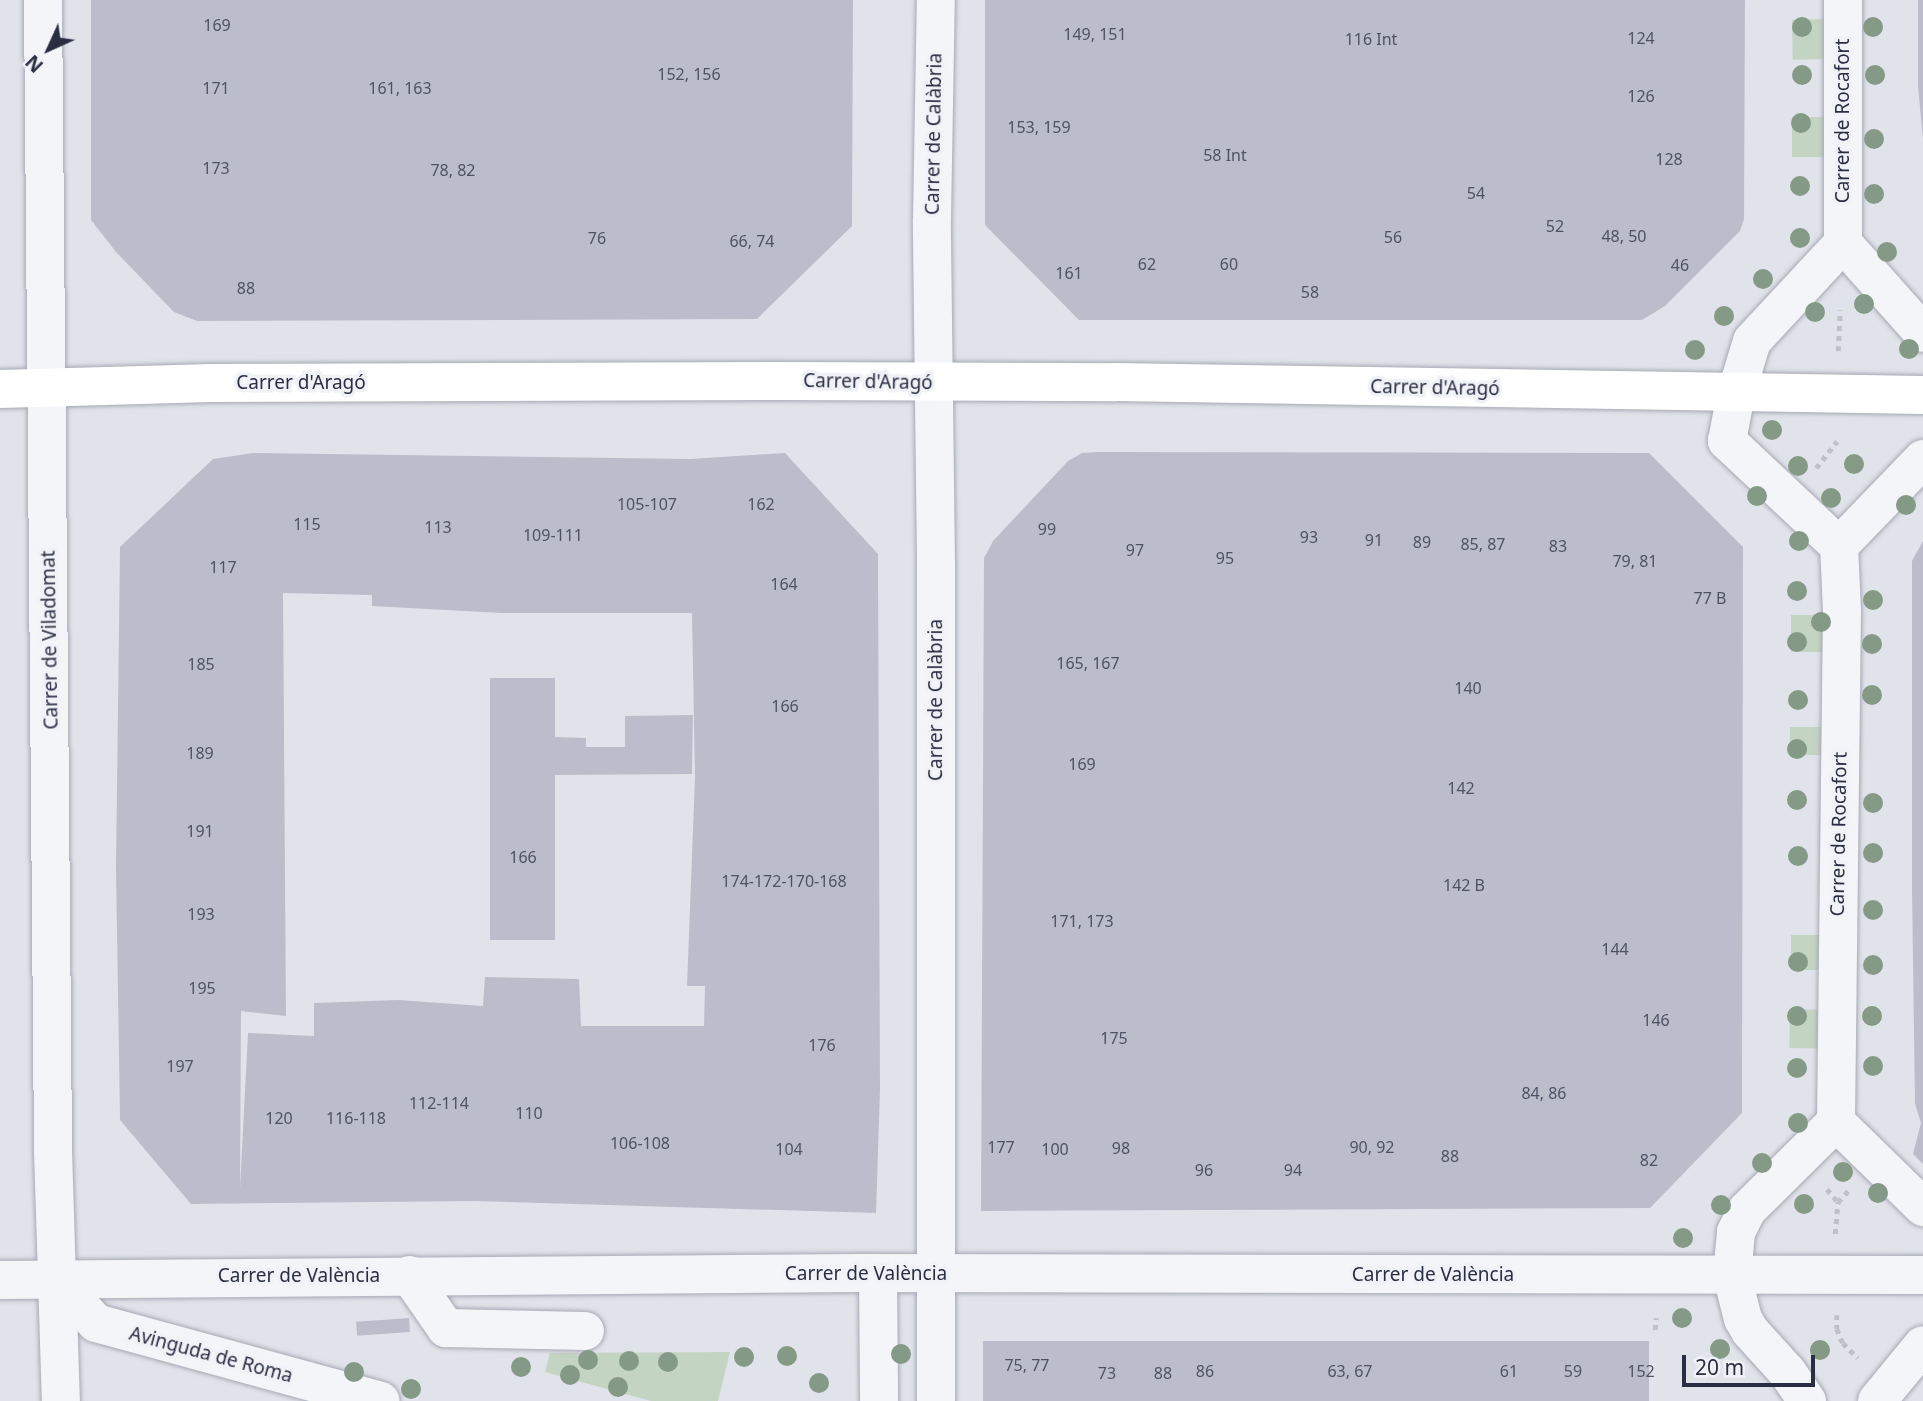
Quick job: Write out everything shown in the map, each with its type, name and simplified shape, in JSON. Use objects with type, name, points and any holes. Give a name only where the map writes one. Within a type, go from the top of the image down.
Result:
[{"type":"main road","name":"Carrer d'Aragó","points":[[0,389],[211,383],[1130,382],[1923,395]]},
{"type":"street","name":"Carrer de Viladomat","points":[[43,0],[53,1151],[61,1401]]},
{"type":"street","name":"Carrer de Calàbria","points":[[936,0],[932,219],[936,1401]]},
{"type":"street","name":"Carrer de Rocafort","points":[[1843,0],[1843,243]]},
{"type":"street","points":[[1923,333],[1843,243],[1752,341],[1736,394],[1727,441],[1839,546],[1923,459]]},
{"type":"street","name":"Carrer de Rocafort","points":[[1836,1122],[1842,611],[1839,546]]},
{"type":"street","points":[[1807,1401],[1788,1373],[1743,1319],[1732,1276],[1736,1232],[1747,1210],[1836,1122],[1916,1198]]},
{"type":"street","points":[[878,1274],[879,1401]]},
{"type":"street","points":[[409,1275],[446,1328],[585,1331]]},
{"type":"street","name":"Carrer de València","points":[[0,1280],[409,1275],[1923,1275]]},
{"type":"street","name":"Avinguda de Roma","points":[[57,1281],[96,1323],[381,1401]]},
{"type":"street","points":[[1883,1395],[1923,1345]]},
{"type":"path","points":[[1835,1240],[1838,1202],[1875,1159]]},
{"type":"path","points":[[1837,1312],[1838,1329],[1843,1343],[1883,1395]]},
{"type":"path","points":[[1655,1330],[1656,1313]]},
{"type":"green space","points":[[1831,19],[1832,59],[1793,60],[1792,20]]},
{"type":"green space","points":[[1792,117],[1831,117],[1831,157],[1792,157]]},
{"type":"green space","points":[[1791,615],[1831,615],[1831,652],[1791,652]]},
{"type":"green space","points":[[1790,727],[1830,727],[1830,755],[1790,755]]},
{"type":"green space","points":[[1791,935],[1830,935],[1830,970],[1791,970]]},
{"type":"green space","points":[[1790,1009],[1829,1010],[1828,1049],[1789,1048]]},
{"type":"green space","points":[[730,1352],[718,1401],[651,1401],[545,1372],[550,1353]]},
{"type":"building","points":[[91,0],[853,0],[852,226],[757,319],[197,321],[174,312],[116,252],[91,220]]},
{"type":"building","points":[[985,0],[1745,0],[1744,219],[1740,231],[1665,306],[1642,320],[1079,320],[985,225]]},
{"type":"building","points":[[1918,0],[1923,0],[1923,140],[1918,86]]},
{"type":"building","points":[[253,453],[690,459],[785,453],[878,554],[880,1089],[876,1213],[475,1201],[191,1204],[120,1120],[116,867],[120,547],[213,459]],"holes":[[[283,593],[372,595],[372,606],[501,613],[692,613],[695,777],[687,986],[705,986],[704,1026],[581,1026],[579,979],[485,977],[483,1006],[398,1000],[314,1003],[314,1036],[248,1033],[240,1188],[241,1011],[286,1016]]]},
{"type":"building","points":[[1082,453],[1649,453],[1743,547],[1742,1113],[1650,1208],[981,1211],[984,558],[993,541],[1068,461]]},
{"type":"building","points":[[1923,541],[1923,1164],[1913,1154],[1921,1123],[1915,1104],[1912,561]]},
{"type":"building","points":[[490,678],[555,678],[555,737],[586,738],[586,747],[625,747],[625,716],[693,715],[692,774],[555,775],[555,940],[490,940]]},
{"type":"building","points":[[409,1318],[410,1332],[357,1336],[356,1322]]},
{"type":"building","points":[[983,1341],[1649,1341],[1649,1401],[983,1401]]}]
